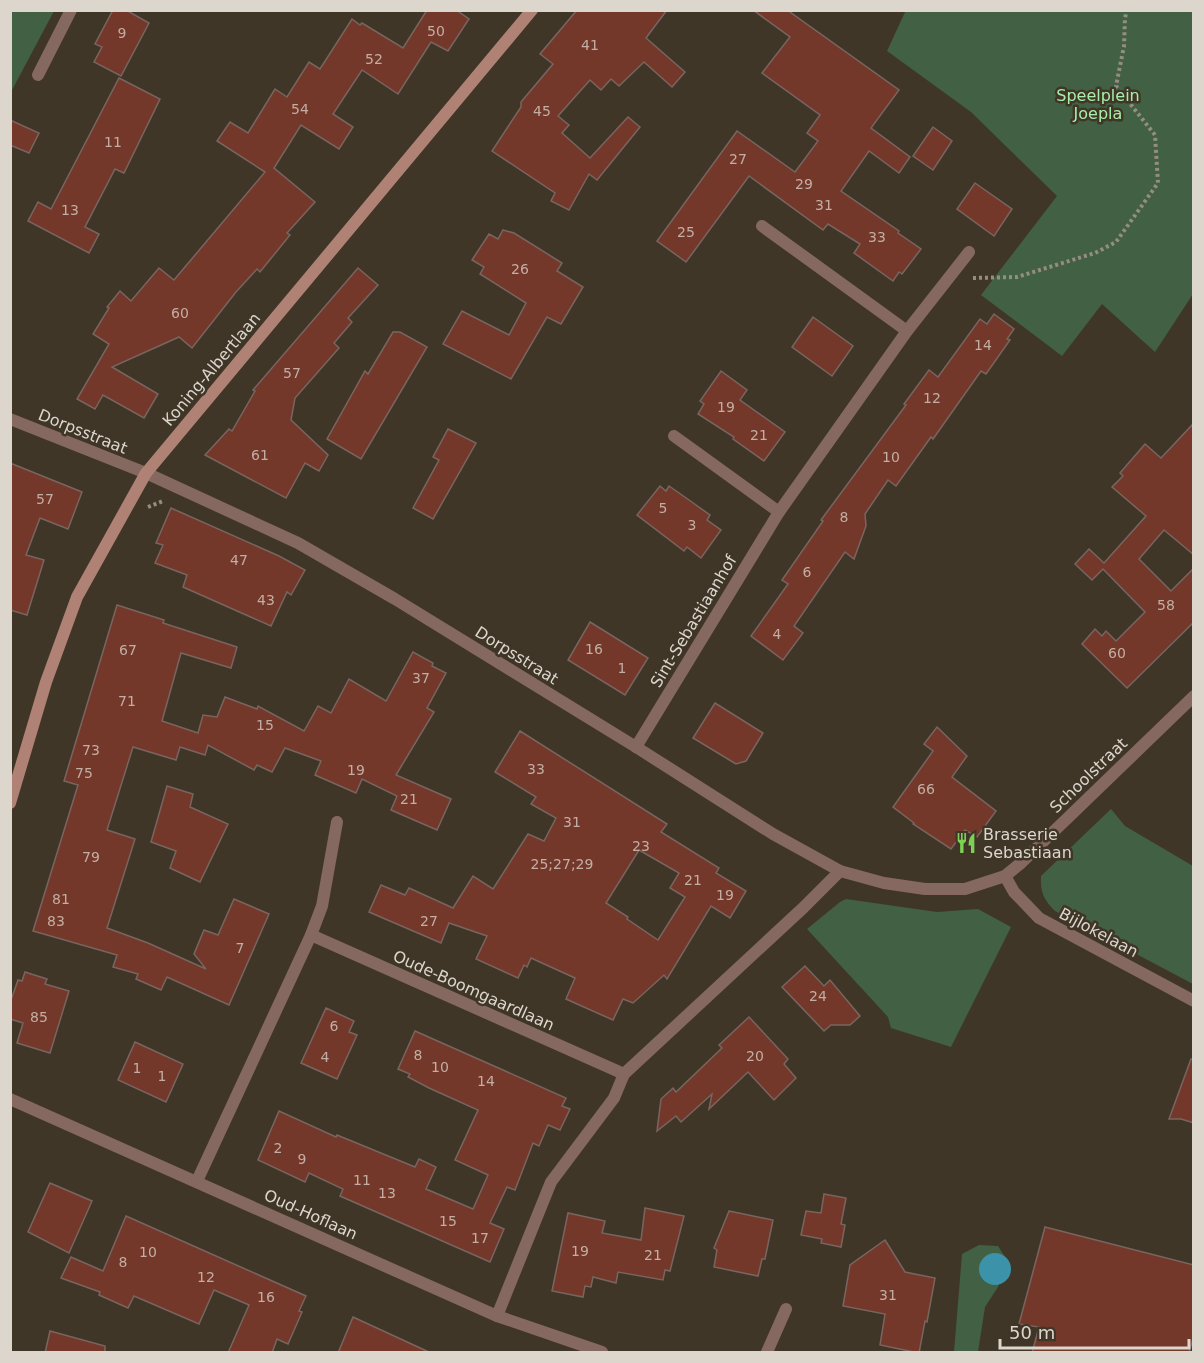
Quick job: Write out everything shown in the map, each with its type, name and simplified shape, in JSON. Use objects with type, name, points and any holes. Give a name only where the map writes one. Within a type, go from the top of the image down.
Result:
[{"type":"street","points":[[38,75],[71,10]]},
{"type":"street","name":"Koning-Albertlaan","points":[[10,803],[46,682],[77,597],[146,473],[532,10]]},
{"type":"street","points":[[762,226],[907,331]]},
{"type":"street","name":"Sint-Sebastiaanhof","points":[[636,747],[779,512],[907,331],[969,252]]},
{"type":"street","name":"Dorpsstraat","points":[[10,419],[146,473],[298,543],[395,599],[636,747],[772,834],[840,871],[884,883],[926,889],[965,889],[1005,876]]},
{"type":"street","points":[[674,436],[779,512]]},
{"type":"street","name":"Schoolstraat","points":[[1005,876],[1194,696]]},
{"type":"street","points":[[197,1181],[311,935],[322,906],[337,822]]},
{"type":"street","points":[[497,1316],[550,1182],[614,1098],[624,1074],[840,871]]},
{"type":"street","name":"Bijlokelaan","points":[[1005,876],[1014,892],[1039,918],[1194,1000]]},
{"type":"street","name":"Oude-Boomgaardlaan","points":[[311,935],[624,1074]]},
{"type":"street","name":"Oud-Hoflaan","points":[[10,1099],[497,1316],[602,1353]]},
{"type":"street","points":[[767,1353],[786,1309]]},
{"type":"path","points":[[948,278],[1017,277],[1095,253],[1116,242],[1158,183],[1155,135],[1116,86],[1124,46],[1127,10]]},
{"type":"path","points":[[138,509],[161,503],[182,490]]},
{"type":"green space","points":[[11,10],[54,11],[10,92]]},
{"type":"green space","name":"Speelplein Joepla","points":[[906,10],[1193,11],[1193,294],[1155,352],[1102,304],[1062,356],[981,295],[1057,196],[971,112],[887,51]]},
{"type":"green space","points":[[1111,809],[1125,826],[1193,866],[1193,984],[1055,911],[1044,895],[1041,876]]},
{"type":"green space","points":[[846,899],[937,912],[978,909],[1011,927],[951,1047],[891,1028],[888,1017],[807,929]]},
{"type":"green space","points":[[979,1245],[998,1246],[1007,1260],[998,1287],[985,1307],[978,1352],[954,1352],[962,1254]]},
{"type":"water","points":[[995,1253],[1006,1258],[1011,1269],[1006,1280],[995,1285],[984,1280],[979,1269],[984,1258]]},
{"type":"building","points":[[113,10],[126,10],[149,23],[121,76],[94,62],[102,47],[95,44]]},
{"type":"building","points":[[427,10],[456,10],[469,19],[448,51],[431,42],[398,94],[362,70],[333,114],[353,127],[339,149],[301,125],[274,168],[315,202],[287,233],[290,235],[260,272],[257,269],[236,292],[192,348],[179,337],[112,367],[158,394],[144,418],[103,395],[95,409],[77,399],[109,344],[93,334],[109,308],[107,307],[120,291],[131,301],[159,268],[174,280],[265,172],[217,141],[230,122],[248,133],[275,89],[287,97],[309,62],[320,69],[352,19],[403,48]]},
{"type":"building","points":[[577,10],[667,10],[646,38],[685,72],[672,87],[644,62],[619,86],[611,79],[601,90],[590,80],[558,116],[569,125],[562,133],[590,158],[628,117],[640,127],[597,180],[589,174],[569,210],[551,201],[555,193],[492,151],[521,107],[521,102],[553,64],[540,54]]},
{"type":"building","points":[[753,10],[787,10],[899,90],[871,128],[910,157],[899,173],[869,151],[841,191],[921,249],[902,274],[899,272],[893,281],[854,253],[860,244],[828,224],[823,230],[749,176],[686,262],[657,241],[737,131],[795,172],[818,141],[807,133],[820,115],[762,73],[790,37]]},
{"type":"building","points":[[119,78],[160,99],[124,173],[115,169],[85,227],[99,234],[89,253],[28,221],[38,202],[51,209]]},
{"type":"building","points":[[10,120],[39,133],[29,153],[10,145]]},
{"type":"building","points":[[933,127],[952,141],[933,170],[913,156]]},
{"type":"building","points":[[975,183],[1012,209],[994,236],[957,209]]},
{"type":"building","points":[[503,230],[514,233],[562,263],[557,271],[583,287],[561,324],[547,317],[511,379],[443,344],[462,311],[509,335],[526,303],[480,274],[484,267],[472,260],[489,234],[498,239]]},
{"type":"building","points":[[358,268],[378,285],[348,318],[352,322],[334,343],[339,348],[295,398],[291,420],[328,455],[319,471],[305,463],[286,498],[205,455],[229,429],[232,431],[255,391],[253,390]]},
{"type":"building","points":[[994,314],[1014,329],[1007,339],[1010,340],[986,374],[981,371],[933,439],[931,437],[896,486],[888,480],[865,514],[866,526],[854,559],[845,552],[794,626],[803,633],[783,660],[751,636],[788,584],[782,580],[823,521],[821,520],[929,370],[938,377],[980,319],[987,324]]},
{"type":"building","points":[[813,317],[853,346],[832,376],[792,347]]},
{"type":"building","points":[[393,332],[400,332],[427,347],[361,459],[327,439],[365,371],[368,374]]},
{"type":"building","points":[[721,371],[747,390],[740,400],[785,432],[764,461],[733,439],[734,437],[698,414],[704,404],[700,401]]},
{"type":"building","points":[[1194,423],[1194,555],[1164,530],[1139,559],[1171,591],[1194,568],[1194,622],[1127,688],[1082,644],[1095,629],[1102,636],[1106,631],[1116,641],[1145,612],[1103,569],[1092,580],[1075,564],[1089,549],[1104,563],[1146,516],[1112,487],[1123,476],[1120,473],[1145,444],[1161,458]]},
{"type":"building","points":[[448,429],[476,443],[433,519],[413,508],[439,460],[433,457]]},
{"type":"building","points":[[10,463],[82,492],[68,529],[40,518],[26,555],[44,560],[27,615],[10,610]]},
{"type":"building","points":[[660,486],[666,491],[669,486],[710,515],[707,520],[721,530],[701,558],[687,547],[684,551],[637,515]]},
{"type":"building","points":[[171,508],[305,570],[291,595],[287,592],[271,626],[183,587],[187,575],[155,563],[163,545],[156,543]]},
{"type":"building","points":[[117,605],[237,647],[231,668],[181,653],[162,721],[198,733],[203,715],[217,717],[225,697],[257,709],[258,706],[304,731],[318,706],[331,713],[349,679],[386,701],[413,652],[446,673],[427,708],[434,712],[396,775],[451,799],[437,830],[391,810],[397,796],[362,779],[356,793],[315,775],[321,761],[285,748],[272,772],[257,765],[254,770],[208,745],[205,755],[180,747],[176,760],[133,747],[107,830],[135,839],[107,928],[148,943],[206,969],[194,954],[204,930],[218,935],[234,899],[269,914],[229,1005],[167,977],[161,990],[136,979],[138,974],[113,967],[117,955],[33,931],[78,785],[64,781]]},
{"type":"building","points":[[590,622],[648,658],[625,695],[568,660]]},
{"type":"building","points":[[715,703],[763,733],[746,761],[736,764],[693,738]]},
{"type":"building","points":[[937,727],[967,756],[952,777],[996,811],[977,837],[965,830],[951,849],[913,824],[893,807],[933,751],[924,744]]},
{"type":"building","points":[[520,731],[667,824],[661,832],[719,868],[716,873],[746,891],[730,918],[711,906],[667,979],[664,975],[633,1003],[623,999],[613,1020],[566,999],[575,978],[531,958],[527,967],[524,965],[518,978],[476,959],[487,936],[449,923],[441,943],[369,912],[381,885],[405,895],[409,888],[453,908],[473,876],[493,889],[528,834],[544,841],[556,818],[531,804],[536,797],[495,772]],"holes":[[[639,850],[679,873],[670,888],[685,897],[658,940],[606,903]]]},
{"type":"building","points":[[167,786],[193,794],[190,807],[228,824],[200,882],[170,868],[176,851],[151,842]]},
{"type":"building","points":[[805,966],[824,986],[830,980],[860,1016],[850,1025],[831,1025],[824,1031],[782,987]]},
{"type":"building","points":[[25,972],[47,979],[45,984],[69,991],[50,1053],[17,1043],[23,1023],[10,1019],[10,1003],[18,980],[22,981]]},
{"type":"building","points":[[326,1008],[354,1021],[349,1032],[357,1035],[337,1079],[301,1063]]},
{"type":"building","points":[[749,1017],[788,1059],[784,1064],[796,1078],[774,1100],[748,1072],[709,1109],[712,1094],[681,1122],[676,1116],[657,1131],[661,1099],[673,1088],[676,1092],[722,1048],[719,1045]]},
{"type":"building","points":[[415,1031],[566,1098],[562,1106],[570,1109],[560,1130],[548,1125],[539,1146],[533,1143],[515,1190],[507,1187],[490,1223],[504,1229],[490,1262],[340,1196],[343,1189],[309,1173],[305,1182],[258,1160],[279,1111],[336,1137],[337,1135],[415,1167],[419,1159],[436,1167],[426,1189],[473,1209],[488,1175],[455,1160],[478,1110],[429,1088],[408,1077],[410,1074],[398,1069]]},
{"type":"building","points":[[135,1042],[183,1064],[166,1102],[118,1080]]},
{"type":"building","points":[[1191,1059],[1194,1059],[1194,1123],[1181,1119],[1169,1119]]},
{"type":"building","points":[[50,1183],[92,1201],[69,1253],[28,1232]]},
{"type":"building","points":[[824,1194],[846,1198],[841,1224],[845,1225],[841,1247],[821,1243],[822,1239],[801,1235],[806,1211],[821,1213]]},
{"type":"building","points":[[645,1208],[684,1216],[670,1271],[665,1270],[663,1280],[618,1272],[616,1283],[593,1277],[591,1287],[585,1286],[583,1297],[552,1291],[568,1213],[605,1221],[602,1233],[641,1240]]},
{"type":"building","points":[[729,1211],[773,1220],[765,1259],[762,1259],[758,1276],[714,1267],[717,1250],[714,1248]]},
{"type":"building","points":[[126,1216],[306,1296],[299,1311],[302,1312],[288,1344],[277,1339],[272,1353],[228,1353],[249,1305],[214,1290],[199,1324],[134,1296],[128,1308],[99,1295],[100,1292],[61,1278],[71,1257],[103,1271]]},
{"type":"building","points":[[1045,1227],[1194,1265],[1194,1335],[1189,1353],[1032,1353],[1039,1327],[1019,1324]]},
{"type":"building","points":[[885,1240],[905,1272],[935,1278],[919,1353],[880,1345],[885,1314],[843,1306],[850,1265]]},
{"type":"building","points":[[353,1317],[431,1353],[338,1353]]},
{"type":"building","points":[[50,1331],[105,1346],[105,1353],[45,1353]]},
{"type":"place","name":"Brasserie Sebastiaan","points":[[966,843]]}]
